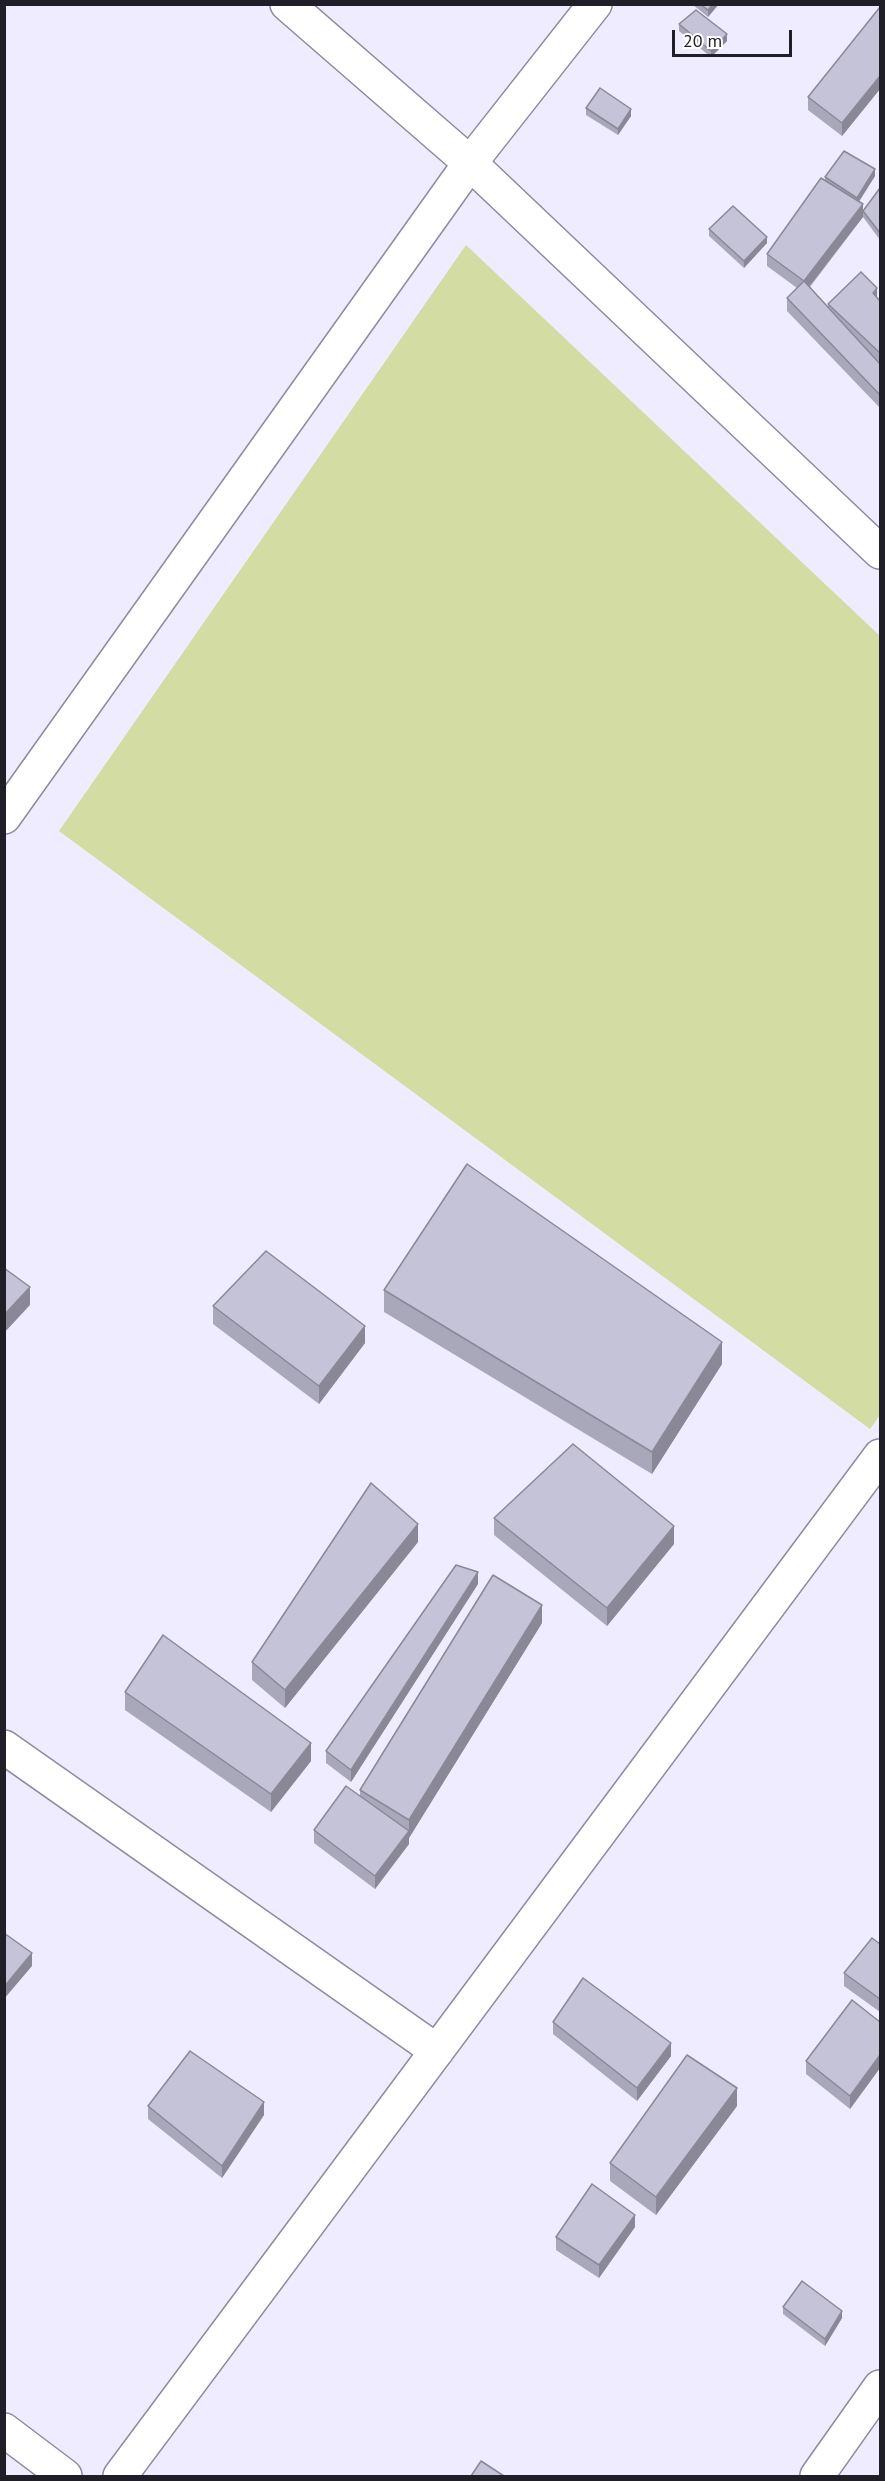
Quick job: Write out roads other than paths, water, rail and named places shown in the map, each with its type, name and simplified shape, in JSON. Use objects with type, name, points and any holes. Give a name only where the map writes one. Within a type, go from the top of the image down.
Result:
[{"type":"street","points":[[287,4],[470,163],[879,548]]},
{"type":"street","points":[[9,801],[470,163],[595,4]]},
{"type":"street","points":[[120,2476],[880,1456]]},
{"type":"street","points":[[4,1747],[437,2051]]},
{"type":"street","points":[[817,2476],[880,2387]]},
{"type":"street","points":[[4,2430],[65,2476]]}]
